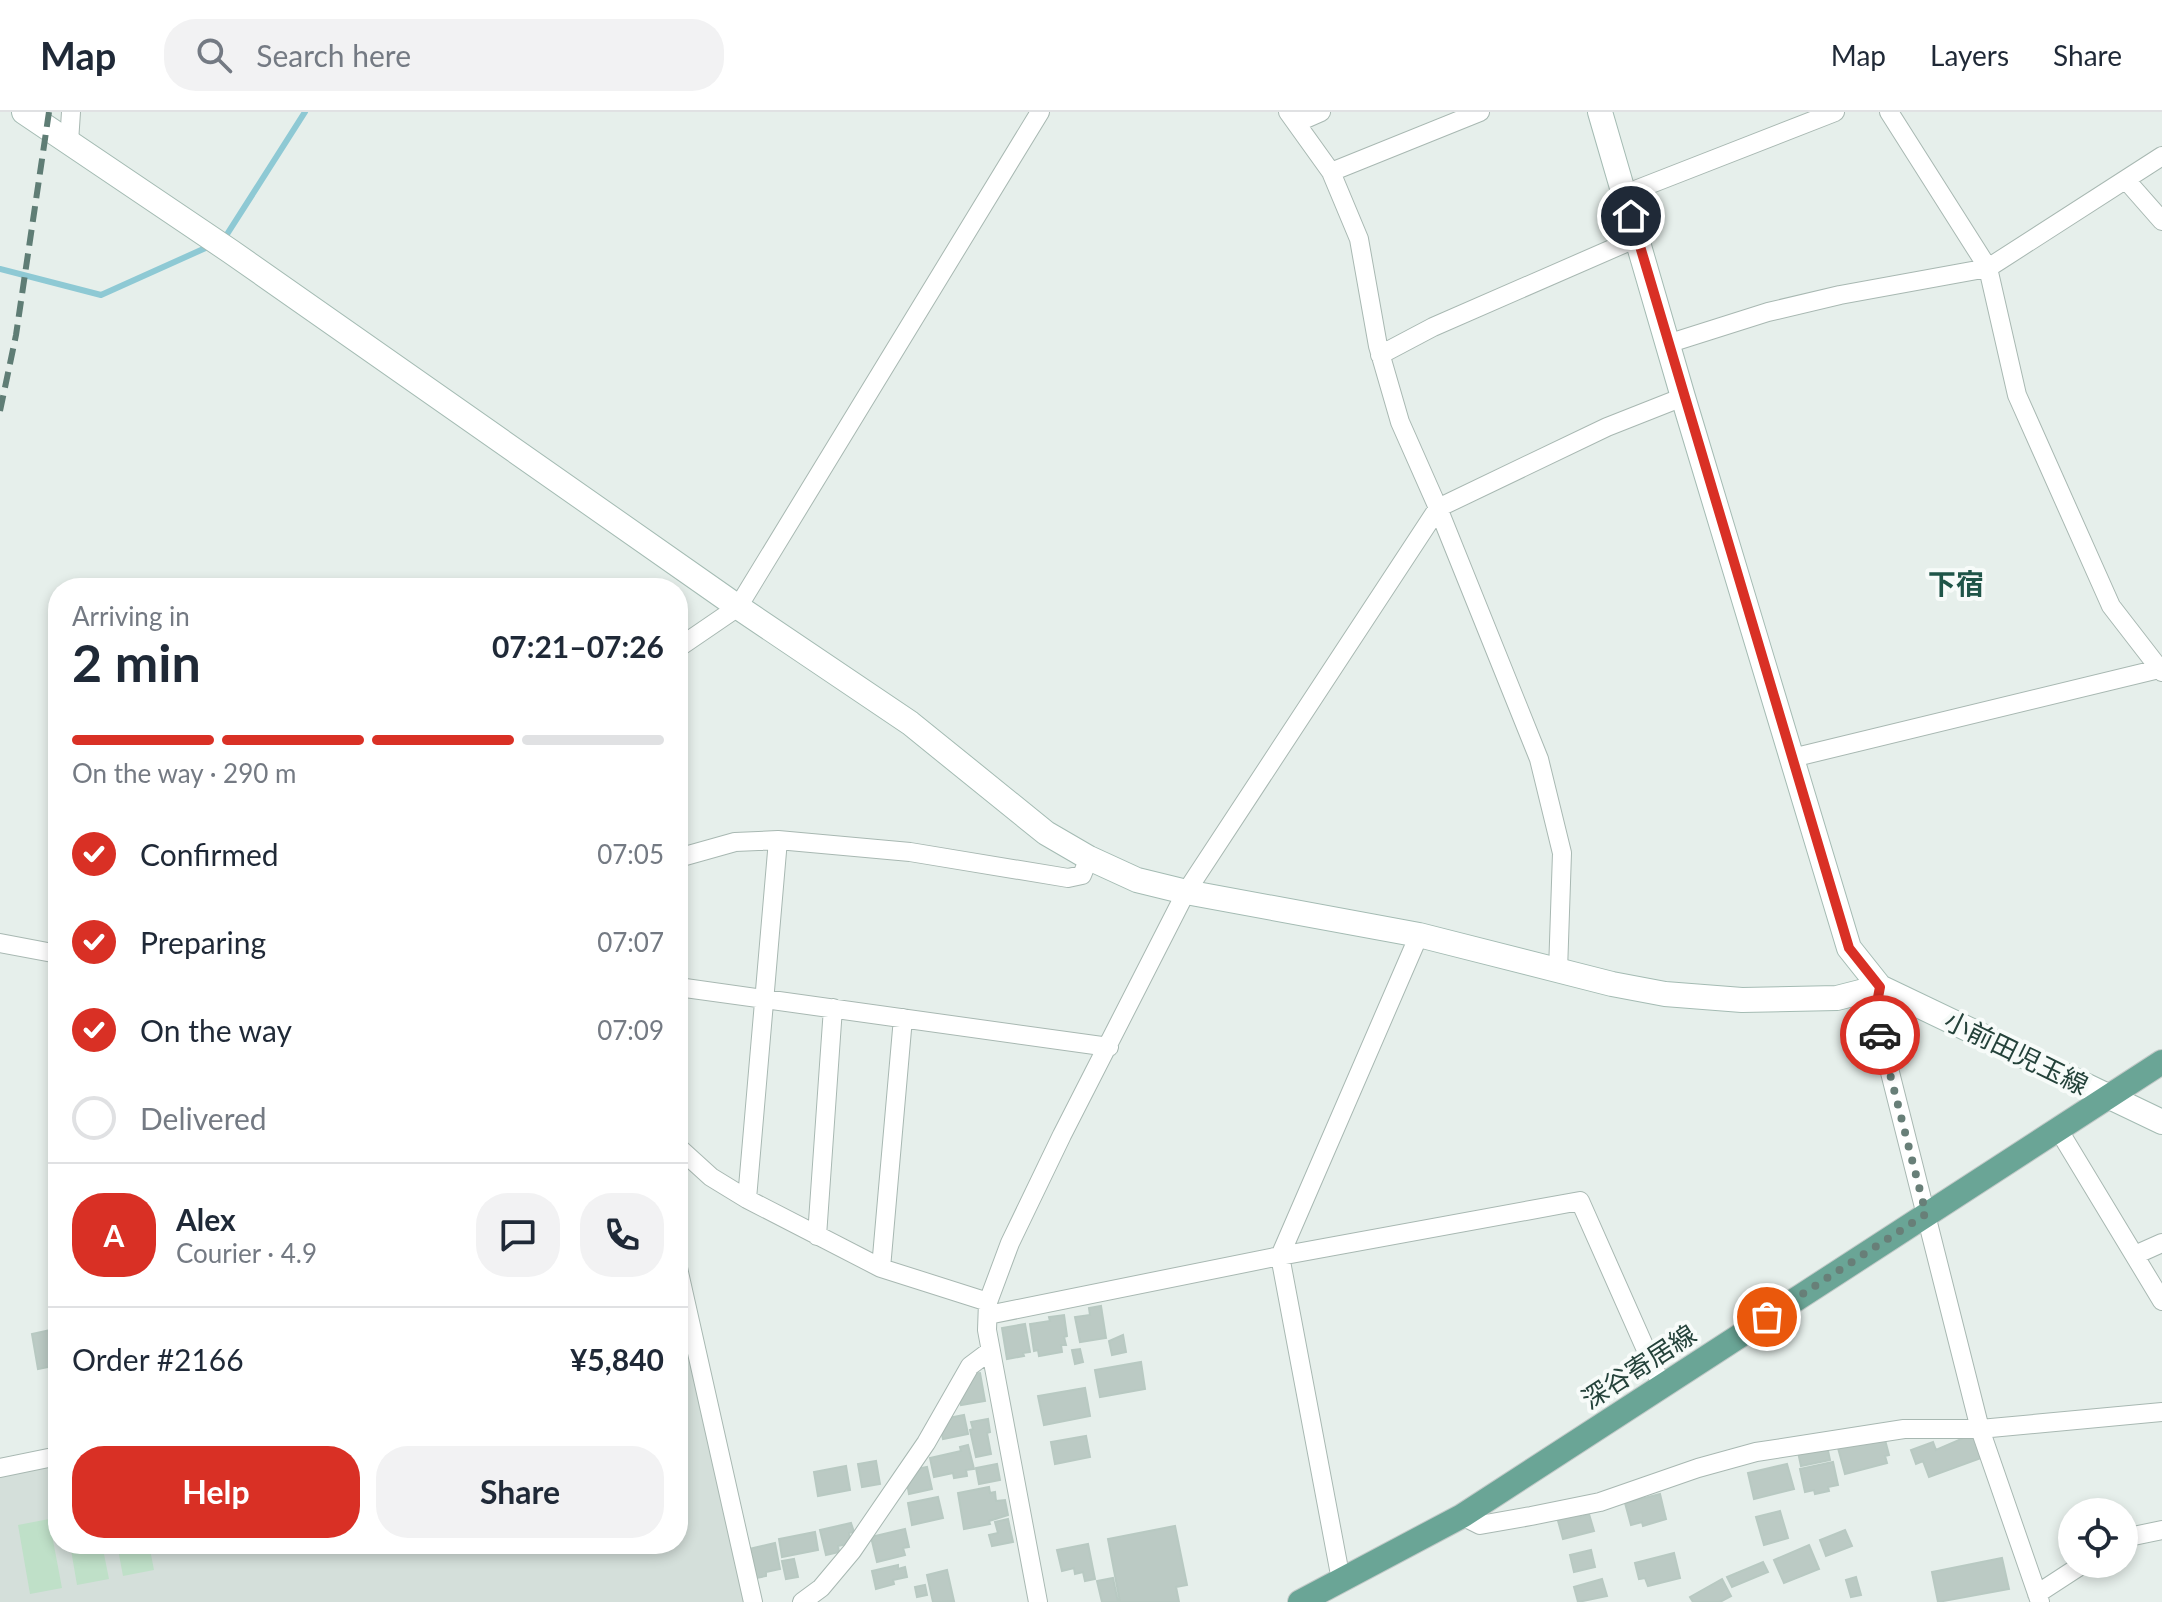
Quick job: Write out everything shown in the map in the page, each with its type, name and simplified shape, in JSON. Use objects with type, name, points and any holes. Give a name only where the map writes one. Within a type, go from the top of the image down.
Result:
[{"type":"main road","name":"深谷寄居線","points":[[1300,1602],[1462,1516],[2162,1062]]},
{"type":"street","points":[[24,112],[230,251],[738,607],[910,723],[1046,833],[1089,858],[1137,880],[1186,892],[1419,935],[1558,971],[1665,994],[1742,1000],[1837,998],[1880,987],[1875,1013],[1980,1429],[2038,1598],[2064,1578]]},
{"type":"street","points":[[69,142],[71,112]]},
{"type":"street","points":[[688,641],[738,607],[1040,112]]},
{"type":"street","points":[[1321,112],[1292,117],[1331,172],[1359,239],[1380,355],[1400,422],[1539,759],[1562,853],[1558,971]]},
{"type":"street","points":[[1331,172],[1480,112]]},
{"type":"street","name":"小前田児玉線","points":[[1600,112],[1849,948],[1880,987],[2162,1122]]},
{"type":"street","points":[[1625,194],[1835,112]]},
{"type":"street","points":[[1792,758],[2161,669],[2111,606],[2017,395],[1988,268],[1889,112]]},
{"type":"street","points":[[1667,344],[1768,312],[1840,295],[1988,268],[2162,156]]},
{"type":"street","points":[[2126,180],[2162,221]]},
{"type":"street","points":[[1380,355],[1433,327],[1637,238]]},
{"type":"street","points":[[1038,1602],[990,1351],[988,1309],[1010,1243],[1186,892],[1438,508],[1607,427],[1683,397]]},
{"type":"street","points":[[688,855],[735,842],[778,840],[910,852],[1068,878],[1082,875],[1089,858]]},
{"type":"street","points":[[747,1199],[778,840]]},
{"type":"street","points":[[1341,1580],[1280,1256],[1419,935]]},
{"type":"street","points":[[0,943],[48,952]]},
{"type":"street","points":[[688,988],[1109,1047]]},
{"type":"street","points":[[817,1236],[833,1008]]},
{"type":"street","points":[[881,1268],[903,1018]]},
{"type":"street","points":[[2058,1129],[2162,1301]]},
{"type":"street","points":[[688,1156],[711,1177],[817,1236],[881,1268],[988,1309],[1580,1201],[1662,1386]]},
{"type":"street","points":[[2135,1255],[2162,1243]]},
{"type":"street","points":[[688,1337],[753,1602]]},
{"type":"street","points":[[802,1602],[821,1588],[852,1551],[926,1443],[970,1366],[990,1351]]},
{"type":"street","points":[[1462,1516],[1480,1525],[1600,1502],[1698,1468],[1756,1452],[1904,1429],[1980,1429],[2162,1412]]},
{"type":"street","points":[[0,1468],[48,1458]]},
{"type":"street","points":[[2138,1535],[2162,1530]]},
{"type":"shaded area","points":[[688,1353],[744,1602],[0,1602],[0,1476],[48,1465],[48,1554],[688,1554]]},
{"type":"green space","points":[[48,1519],[48,1554],[56,1554],[62,1588],[30,1594],[18,1525]]},
{"type":"green space","points":[[72,1554],[104,1554],[109,1579],[77,1585]]},
{"type":"green space","points":[[119,1554],[151,1554],[154,1570],[123,1576]]},
{"type":"building","points":[[1101,1306],[1106,1338],[1080,1342],[1075,1317],[1090,1315],[1089,1308]]},
{"type":"building","points":[[1064,1315],[1067,1336],[1064,1337],[1066,1345],[1061,1345],[1062,1352],[1039,1356],[1038,1350],[1034,1351],[1030,1324]]},
{"type":"building","points":[[1025,1324],[1030,1352],[1007,1359],[1002,1328]]},
{"type":"building","points":[[48,1331],[48,1367],[38,1369],[32,1334]]},
{"type":"building","points":[[1123,1335],[1126,1352],[1112,1355],[1109,1341]]},
{"type":"building","points":[[1080,1349],[1083,1362],[1075,1364],[1072,1350]]},
{"type":"building","points":[[1141,1362],[1145,1389],[1100,1397],[1095,1370]]},
{"type":"building","points":[[980,1373],[985,1401],[961,1405],[959,1396],[972,1374]]},
{"type":"building","points":[[1085,1388],[1090,1416],[1044,1425],[1038,1396]]},
{"type":"building","points":[[964,1415],[968,1434],[943,1439],[941,1430],[949,1418]]},
{"type":"building","points":[[988,1419],[991,1454],[976,1457],[971,1422]]},
{"type":"building","points":[[1975,1433],[1984,1457],[1929,1477],[1923,1461],[1916,1464],[1911,1450],[1933,1442],[1936,1450]]},
{"type":"building","points":[[1086,1436],[1090,1457],[1055,1464],[1051,1442]]},
{"type":"building","points":[[1884,1436],[1889,1455],[1885,1456],[1887,1463],[1845,1474],[1838,1448]]},
{"type":"building","points":[[968,1445],[974,1469],[966,1470],[967,1476],[954,1478],[953,1473],[934,1477],[930,1458],[961,1451],[960,1447]]},
{"type":"building","points":[[1827,1446],[1830,1460],[1801,1466],[1798,1452]]},
{"type":"building","points":[[876,1461],[880,1484],[862,1487],[858,1464]]},
{"type":"building","points":[[1833,1462],[1838,1485],[1815,1494],[1814,1490],[1805,1492],[1800,1469]]},
{"type":"building","points":[[997,1464],[1000,1480],[979,1484],[976,1468]]},
{"type":"building","points":[[1787,1464],[1794,1489],[1754,1499],[1748,1473]]},
{"type":"building","points":[[846,1466],[850,1490],[818,1496],[814,1472]]},
{"type":"building","points":[[927,1467],[932,1489],[909,1494],[907,1483],[917,1469]]},
{"type":"building","points":[[989,1487],[990,1493],[995,1492],[996,1501],[1005,1500],[1008,1515],[989,1521],[990,1524],[964,1529],[958,1493]]},
{"type":"building","points":[[1660,1494],[1666,1519],[1643,1526],[1642,1522],[1631,1525],[1625,1503]]},
{"type":"building","points":[[938,1497],[943,1518],[912,1525],[908,1503]]},
{"type":"building","points":[[1780,1511],[1788,1538],[1764,1545],[1756,1517]]},
{"type":"building","points":[[1580,1514],[1581,1517],[1589,1514],[1594,1531],[1563,1539],[1557,1517]]},
{"type":"building","points":[[1008,1519],[1013,1542],[992,1546],[989,1535],[998,1533],[995,1522]]},
{"type":"building","points":[[851,1523],[854,1532],[849,1533],[851,1543],[838,1546],[839,1552],[826,1555],[820,1530]]},
{"type":"building","points":[[1175,1526],[1187,1585],[1176,1587],[1179,1602],[1120,1602],[1108,1539]]},
{"type":"building","points":[[905,1529],[909,1547],[903,1548],[905,1555],[877,1562],[871,1537]]},
{"type":"building","points":[[1845,1530],[1852,1546],[1826,1556],[1820,1540]]},
{"type":"building","points":[[815,1532],[818,1550],[782,1557],[779,1539]]},
{"type":"building","points":[[775,1543],[780,1569],[756,1578],[749,1549]]},
{"type":"building","points":[[1088,1544],[1095,1579],[1085,1581],[1083,1572],[1075,1574],[1074,1568],[1062,1571],[1057,1550]]},
{"type":"building","points":[[1809,1545],[1819,1569],[1784,1583],[1774,1560]]},
{"type":"building","points":[[1591,1550],[1595,1567],[1574,1572],[1570,1555]]},
{"type":"building","points":[[1674,1553],[1680,1578],[1648,1586],[1645,1578],[1639,1579],[1635,1563]]},
{"type":"building","points":[[2002,1558],[2009,1589],[1938,1602],[1932,1572]]},
{"type":"building","points":[[794,1559],[798,1577],[786,1579],[782,1561]]},
{"type":"building","points":[[1763,1562],[1768,1572],[1732,1587],[1727,1577]]},
{"type":"building","points":[[898,1565],[898,1569],[905,1567],[907,1577],[876,1589],[872,1571]]},
{"type":"building","points":[[947,1570],[954,1601],[933,1602],[927,1575]]},
{"type":"building","points":[[1856,1577],[1861,1595],[1851,1597],[1846,1580]]},
{"type":"building","points":[[1113,1578],[1118,1602],[1102,1602],[1097,1581]]},
{"type":"building","points":[[1602,1579],[1607,1596],[1578,1602],[1574,1587]]},
{"type":"building","points":[[1722,1579],[1731,1596],[1720,1602],[1693,1602],[1690,1597]]},
{"type":"building","points":[[925,1585],[927,1595],[917,1597],[915,1587]]},
{"type":"waterway","points":[[224,239],[305,112]]},
{"type":"waterway","points":[[0,269],[101,295],[210,246]]},
{"type":"railway","points":[[0,411],[16,335],[49,112]]},
{"type":"way so far","points":[[1767,1317],[1926,1214],[1880,1035]]},
{"type":"district","name":"下宿","points":[[1956,584]]},
{"type":"route","points":[[1631,216],[1849,948],[1880,987],[1875,1013],[1880,1035]]}]
